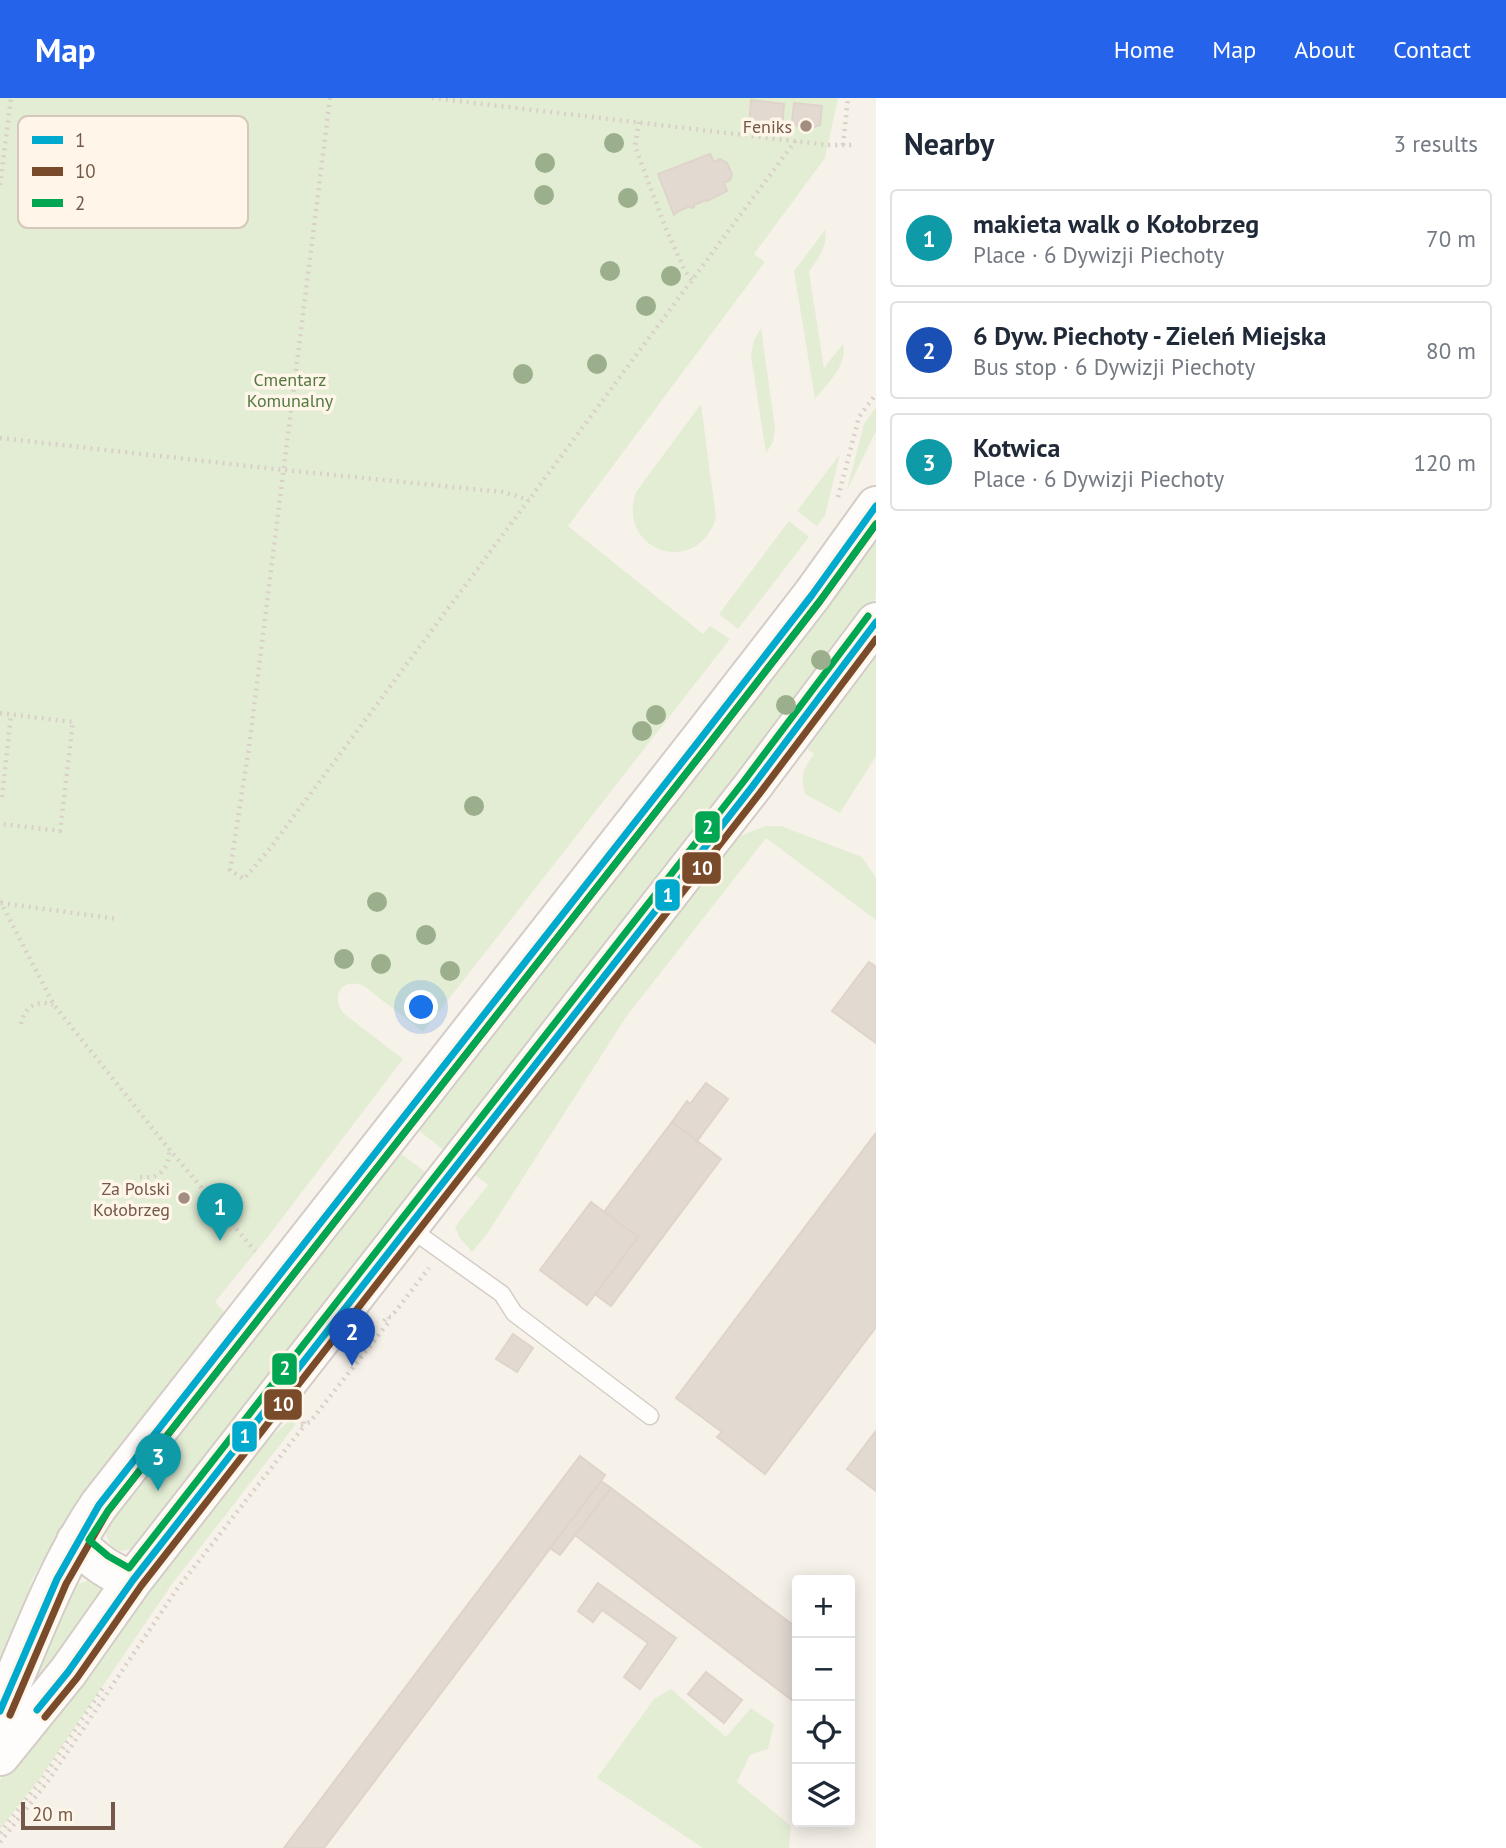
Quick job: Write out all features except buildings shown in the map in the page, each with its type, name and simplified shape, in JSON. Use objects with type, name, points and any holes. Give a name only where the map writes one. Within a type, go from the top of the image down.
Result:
[{"type":"street","points":[[0,1711],[48,1597],[76,1541],[99,1505],[812,595],[876,506]]},
{"type":"street","points":[[0,1756],[68,1672],[133,1580],[752,787],[876,622]]},
{"type":"street","points":[[76,1541],[90,1559],[118,1576],[133,1580]]},
{"type":"lane","points":[[408,1227],[502,1294],[514,1313],[650,1416]]},
{"type":"path","points":[[0,185],[11,98]]},
{"type":"path","points":[[330,98],[284,470],[230,870],[244,879],[268,851],[796,140]]},
{"type":"path","points":[[432,98],[852,145]]},
{"type":"path","points":[[843,145],[848,98]]},
{"type":"path","points":[[639,122],[635,146],[666,229],[685,271],[693,281]]},
{"type":"path","points":[[0,438],[503,492],[529,500]]},
{"type":"path","points":[[0,713],[73,722],[60,831],[2,824]]},
{"type":"path","points":[[2,797],[11,715]]},
{"type":"path","points":[[1,903],[118,919]]},
{"type":"path","points":[[1,903],[54,1005],[262,1260]]},
{"type":"path","points":[[21,1024],[22,1017],[32,1005],[54,1005]]},
{"type":"path","points":[[140,1177],[160,1174],[168,1163],[169,1149]]},
{"type":"path","points":[[388,1317],[391,1317],[429,1269]]},
{"type":"path","points":[[0,1833],[43,1778],[173,1586],[298,1426],[310,1422],[388,1323],[390,1309]]},
{"type":"path","points":[[0,1842],[48,1781],[177,1589],[303,1423]]},
{"type":"green space","name":"Cmentarz Komunalny","points":[[0,98],[838,98],[825,158],[754,254],[765,262],[568,526],[703,634],[710,626],[730,639],[423,1032],[364,986],[350,984],[341,989],[338,1000],[343,1013],[403,1059],[215,1302],[227,1315],[57,1535],[32,1580],[0,1677]]},
{"type":"green space","points":[[825,230],[824,247],[809,272],[824,368],[843,344],[844,352],[840,367],[815,399],[794,271]]},
{"type":"green space","points":[[761,328],[775,428],[773,442],[766,453],[751,356],[754,340]]},
{"type":"green space","points":[[701,404],[716,518],[706,537],[693,548],[677,552],[661,550],[648,542],[637,530],[633,513],[636,492]]},
{"type":"green space","points":[[876,407],[876,431],[847,490],[864,424]]},
{"type":"green space","points":[[840,454],[825,515],[817,526],[797,511]]},
{"type":"green space","points":[[789,521],[809,537],[738,629],[719,614]]},
{"type":"green space","points":[[876,537],[876,598],[446,1152],[417,1129]]},
{"type":"green space","points":[[876,655],[876,756],[840,813],[805,794],[804,772],[814,754],[805,747]]},
{"type":"green space","points":[[765,826],[781,826],[862,857],[876,878],[876,920],[766,838],[626,1017],[487,1234],[472,1252],[455,1227],[488,1185],[473,1173],[728,844]]},
{"type":"green space","points":[[399,1152],[428,1174],[132,1549],[121,1551],[111,1546],[106,1535],[108,1523]]},
{"type":"green space","points":[[290,1420],[296,1424],[172,1584],[41,1777],[0,1829],[0,1780],[253,1453]]},
{"type":"green space","points":[[88,1581],[103,1591],[34,1694],[30,1684],[78,1584]]},
{"type":"green space","points":[[671,1689],[726,1737],[751,1708],[774,1724],[768,1749],[750,1755],[737,1782],[791,1826],[789,1848],[703,1848],[597,1778],[654,1699]]},
{"type":"transit line","name":"1","points":[[0,1711],[57,1579],[99,1505],[698,742],[812,595],[876,506]]},
{"type":"transit line","name":"10","points":[[10,1715],[66,1584],[108,1511],[706,748],[876,524]]},
{"type":"transit line","name":"2","points":[[868,616],[744,781],[129,1568],[108,1556],[89,1540],[108,1511],[706,748],[876,524]]},
{"type":"transit line","name":"1","points":[[37,1710],[68,1672],[133,1580],[752,787],[876,622]]},
{"type":"transit line","name":"10","points":[[45,1717],[77,1678],[141,1586],[760,793],[876,639]]},
{"type":"place","name":"Feniks","points":[[806,126]]},
{"type":"place","name":"Za Polski Kołobrzeg","points":[[184,1198]]},
{"type":"place","name":"makieta walk o Kołobrzeg","points":[[220,1241]]},
{"type":"place","name":"6 Dyw. Piechoty - Zieleń Miejska","points":[[352,1366]]},
{"type":"place","name":"Kotwica","points":[[158,1491]]}]
